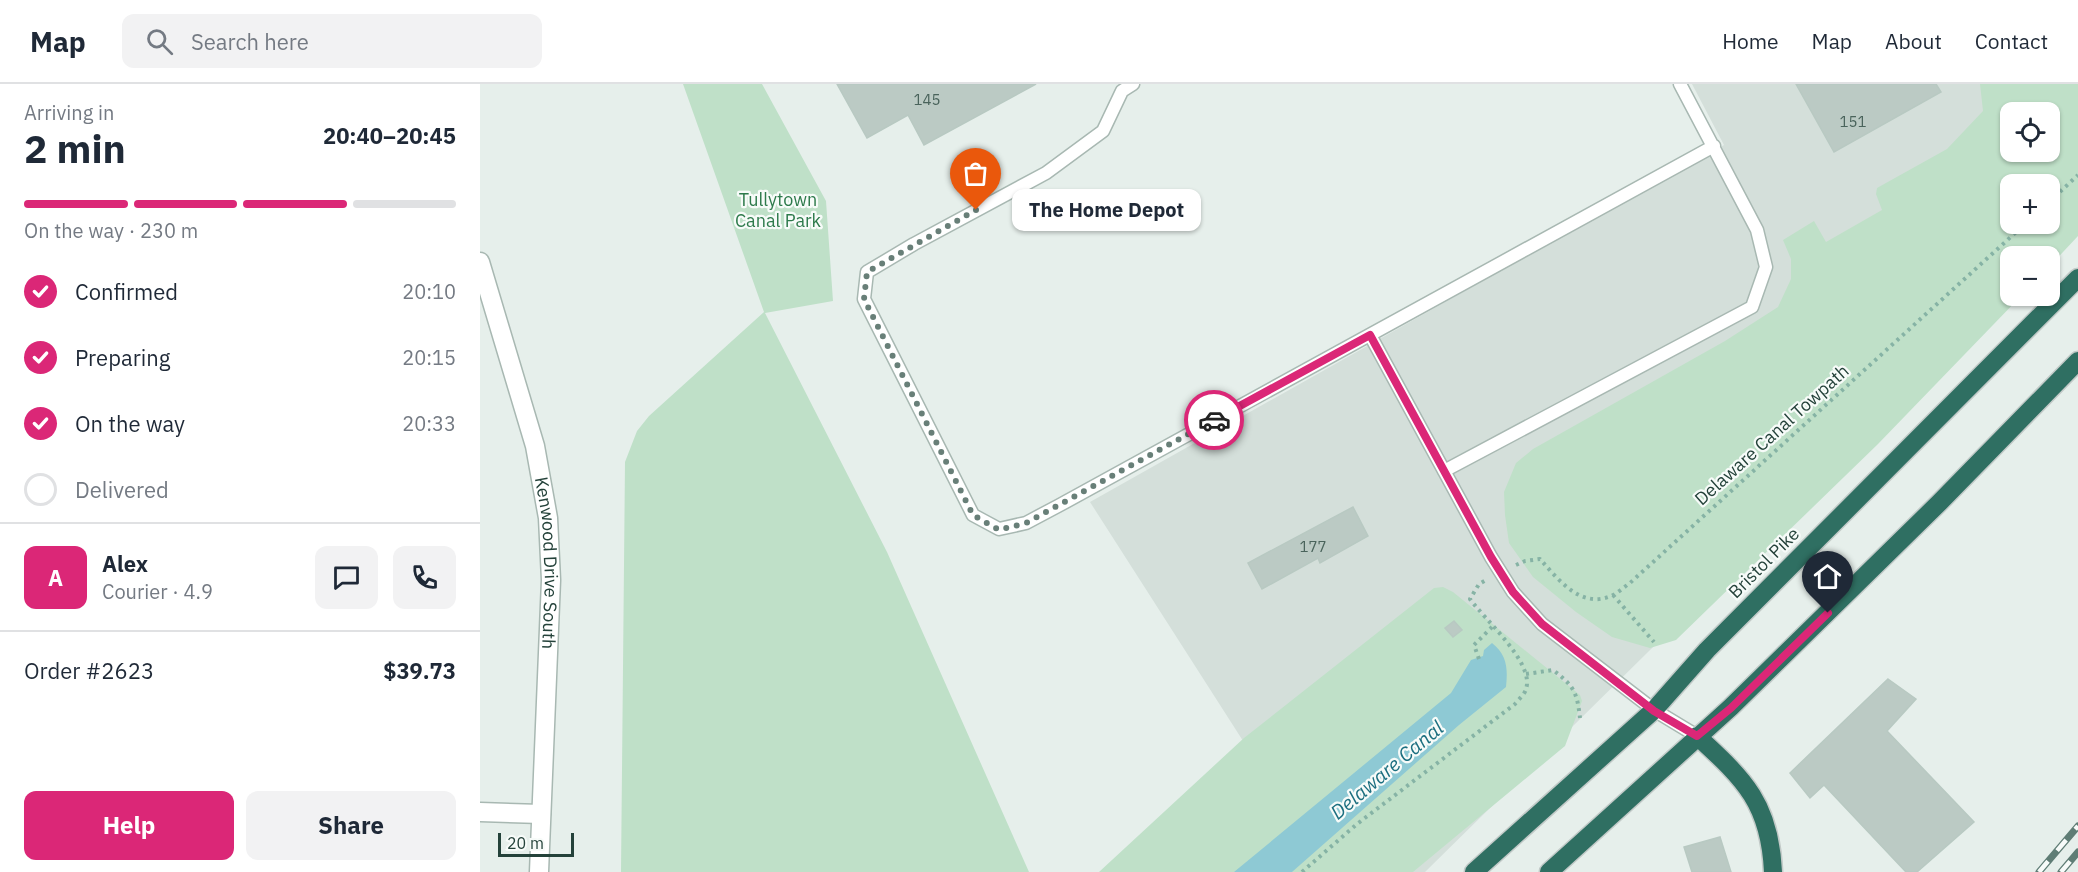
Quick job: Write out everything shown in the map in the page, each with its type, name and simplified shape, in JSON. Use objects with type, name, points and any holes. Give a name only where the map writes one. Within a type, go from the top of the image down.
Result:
[{"type":"highway","name":"Bristol Pike","points":[[1474,872],[1654,711],[1707,650],[2078,278]]},
{"type":"highway","points":[[1549,872],[1697,736],[1731,708],[2078,361]]},
{"type":"highway","points":[[1697,736],[1730,766],[1759,805],[1768,828],[1773,872]]},
{"type":"street","name":"Kenwood Drive South","points":[[480,262],[535,446],[548,518],[551,579],[539,872]]},
{"type":"street","points":[[480,812],[541,814]]},
{"type":"lane","points":[[1134,84],[1122,91],[1103,131],[1046,172],[867,272],[864,299],[973,515],[999,530],[1026,523],[1714,146]]},
{"type":"lane","points":[[1444,471],[1752,307],[1767,267],[1757,230],[1680,84]]},
{"type":"lane","points":[[1370,335],[1491,557],[1526,609],[1654,711],[1697,736]]},
{"type":"path","points":[[2060,192],[2078,175]]},
{"type":"path","name":"Delaware Canal Towpath","points":[[1613,595],[1630,583],[2014,234]]},
{"type":"path","points":[[1525,561],[1540,559],[1562,583],[1580,597],[1604,598],[1613,595],[1654,642]]},
{"type":"path","points":[[1302,872],[1357,824],[1515,704],[1526,689],[1526,674],[1512,646],[1492,627],[1470,599],[1479,584]]},
{"type":"path","points":[[1479,659],[1474,645],[1492,627]]},
{"type":"path","points":[[1526,674],[1553,670],[1569,682],[1578,701],[1580,718]]},
{"type":"shaded area","points":[[1692,84],[2078,84],[2060,191],[2060,174],[2000,174],[2000,234],[2053,234],[2051,246],[2000,246],[2000,305],[1425,872],[1327,872],[1090,502],[1724,145]]},
{"type":"green space","name":"Tullytown Canal Park","points":[[683,84],[762,84],[826,201],[833,301],[765,313],[887,552],[1029,872],[621,872],[625,462],[637,431],[649,416],[764,312]]},
{"type":"green space","points":[[1980,84],[2078,84],[2078,236],[2060,255],[2060,246],[2000,246],[2000,306],[2011,306],[1878,444],[1676,640],[1650,648],[1612,637],[1576,612],[1533,577],[1509,543],[1504,492],[1516,463],[1533,449],[1725,341],[1778,307],[1791,279],[1791,259],[1783,240],[1814,221],[1826,242],[1882,210],[1876,194],[1877,188],[1947,149],[1983,111]]},
{"type":"green space","points":[[1443,587],[1453,592],[1580,695],[1582,701],[1565,746],[1413,872],[1099,872],[1244,738],[1434,588]]},
{"type":"water","name":"Delaware Canal","points":[[1492,643],[1504,657],[1507,674],[1506,687],[1459,725],[1292,872],[1234,872],[1451,693],[1471,660],[1483,656],[1484,650]]},
{"type":"building","points":[[837,84],[1036,84],[924,145],[908,115],[867,138]]},
{"type":"building","points":[[1796,84],[1936,84],[1941,92],[1834,152]]},
{"type":"building","points":[[1353,507],[1368,536],[1320,563],[1318,558],[1262,589],[1248,563]]},
{"type":"building","points":[[1454,621],[1462,630],[1453,637],[1445,628]]},
{"type":"building","points":[[1888,679],[1916,699],[1887,731],[1974,822],[1917,872],[1906,872],[1824,785],[1810,798],[1790,773]]},
{"type":"building","points":[[1720,837],[1731,872],[1692,872],[1684,847]]},
{"type":"railway","points":[[2039,872],[2078,826]]},
{"type":"railway","points":[[2061,872],[2078,852]]},
{"type":"way so far","points":[[976,210],[867,272],[864,299],[973,515],[999,530],[1026,523],[1214,420]]},
{"type":"place","name":"The Home Depot","points":[[976,210]]},
{"type":"route","points":[[1214,420],[1370,335],[1491,557],[1526,609],[1654,711],[1697,736],[1731,708],[1828,613]]}]
